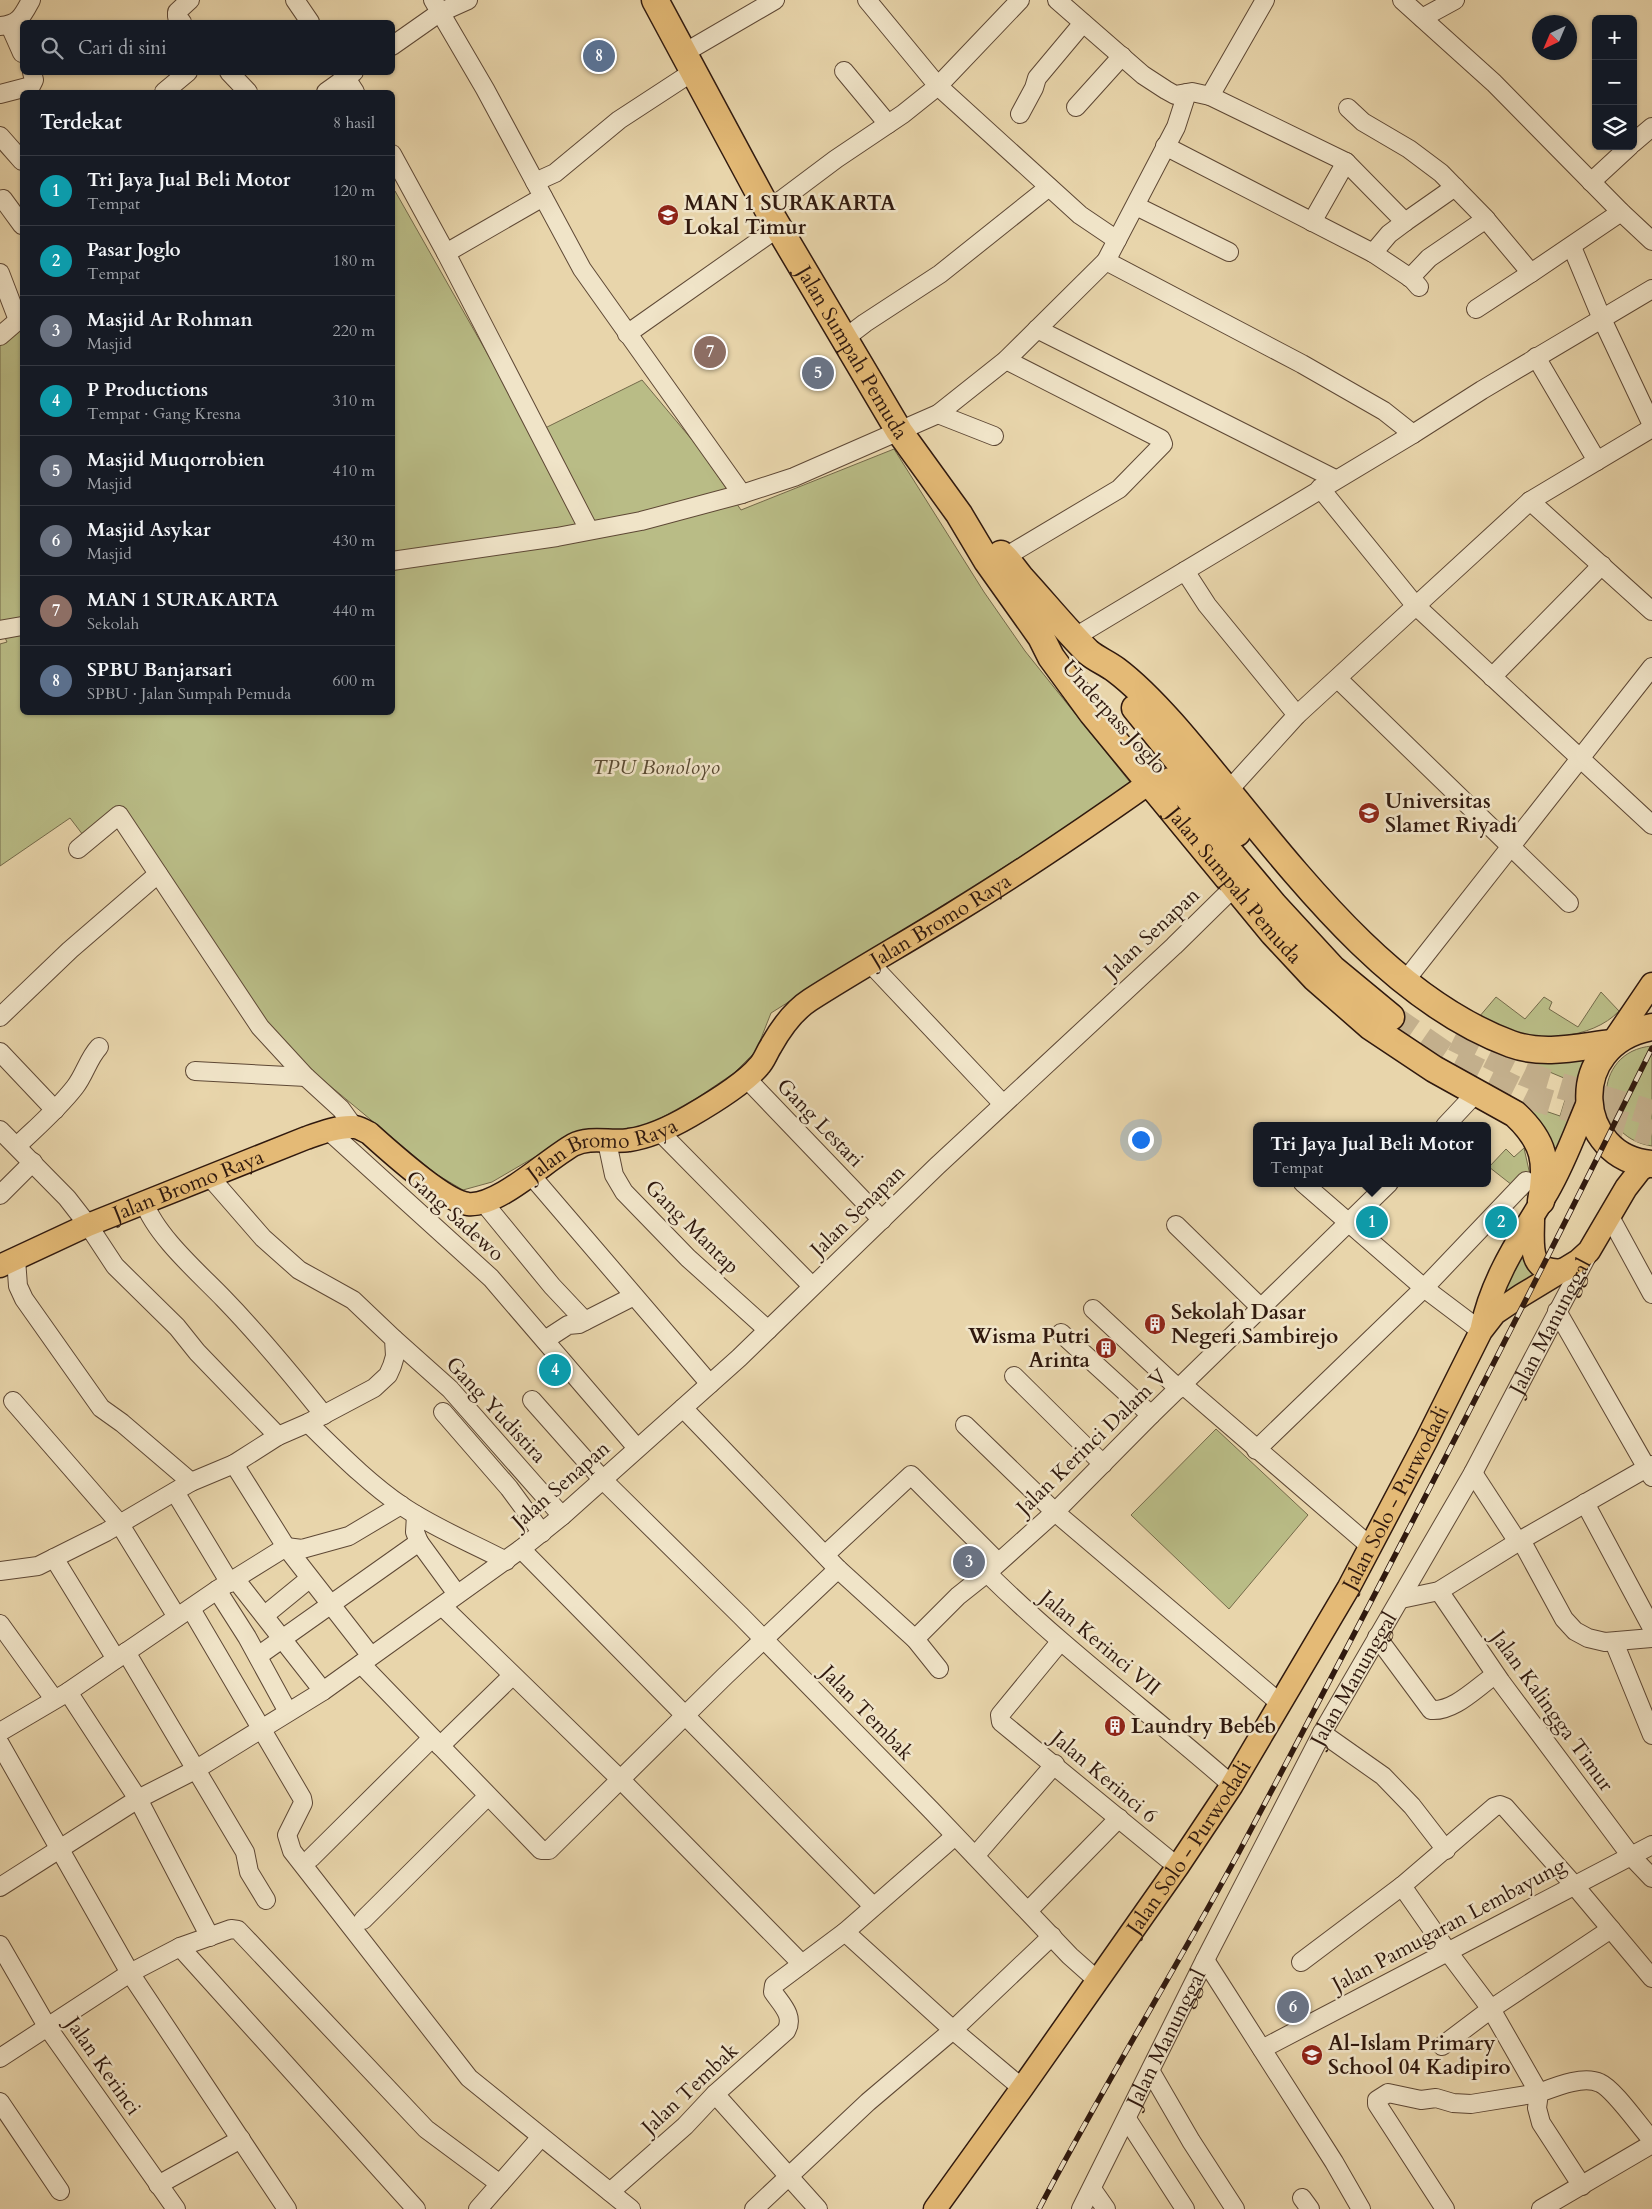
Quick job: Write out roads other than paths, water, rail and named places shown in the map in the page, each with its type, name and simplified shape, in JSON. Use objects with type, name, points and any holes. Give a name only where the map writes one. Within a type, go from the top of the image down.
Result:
[{"type":"highway","name":"Jalan Sumpah Pemuda","points":[[655,0],[773,219],[899,431],[959,514],[987,560],[1041,637],[1051,657],[1092,713],[1234,887],[1273,934],[1315,978],[1371,1027],[1434,1069],[1515,1114],[1534,1135],[1543,1151],[1546,1166],[1537,1210]]},
{"type":"highway","name":"Jalan Sumpah Pemuda","points":[[959,514],[1005,556],[1020,577],[1083,645],[1115,669],[1171,723],[1310,889],[1355,938],[1399,1000],[1450,1014],[1484,1033],[1513,1045],[1536,1050],[1554,1050],[1612,1043]]},
{"type":"highway","name":"Underpass Joglo","points":[[1041,637],[1109,709],[1274,905],[1332,969],[1399,1000]]},
{"type":"highway","name":"Underpass Joglo","points":[[1083,645],[1286,892],[1348,959],[1399,1000]]},
{"type":"highway","points":[[1650,1164],[1636,1161],[1612,1148],[1596,1126],[1589,1100],[1592,1074],[1598,1061],[1612,1043],[1626,1034],[1652,1027]]},
{"type":"main road","name":"Jalan Bromo Raya","points":[[484,1203],[497,1198],[575,1144],[584,1141],[627,1141],[660,1132],[692,1115],[746,1078],[760,1066],[780,1030],[792,1014],[809,1000],[829,990],[869,962],[959,910],[1088,827],[1149,783]]},
{"type":"main road","points":[[1612,1043],[1652,984]]},
{"type":"main road","name":"Jalan Solo - Purwodadi","points":[[935,2209],[1178,1866],[1232,1785],[1282,1704],[1371,1547],[1481,1331],[1492,1292],[1517,1243],[1556,1176],[1589,1100]]},
{"type":"main road","name":"Jalan Bromo Raya","points":[[8,1263],[88,1225],[209,1176],[306,1138],[329,1131],[354,1127]]},
{"type":"main road","points":[[354,1127],[369,1133],[444,1195],[467,1204],[484,1203]]},
{"type":"main road","name":"Jalan Manunggal","points":[[1590,1251],[1609,1215],[1630,1182],[1640,1170],[1650,1164]]},
{"type":"main road","points":[[1537,1210],[1534,1258],[1539,1265],[1550,1271],[1564,1270]]},
{"type":"main road","name":"Jalan Solo - Purwodadi","points":[[1481,1331],[1496,1313],[1564,1270],[1590,1251]]},
{"type":"street","points":[[16,0],[10,24],[20,48]]},
{"type":"street","points":[[10,24],[31,0]]},
{"type":"street","points":[[180,20],[177,17],[177,12],[190,0]]},
{"type":"street","points":[[295,0],[309,20]]},
{"type":"street","points":[[395,43],[436,6],[468,0]]},
{"type":"street","points":[[446,253],[539,190],[554,173],[689,62],[775,0]]},
{"type":"street","points":[[867,0],[938,86],[1080,215],[1117,240]]},
{"type":"street","points":[[1057,0],[1122,56],[1166,90],[1175,95],[1192,92],[1210,96],[1346,162],[1406,222]]},
{"type":"street","points":[[1210,96],[1265,0]]},
{"type":"street","points":[[1402,0],[1494,82],[1591,182],[1652,240]]},
{"type":"street","points":[[1422,18],[1455,0]]},
{"type":"street","points":[[627,334],[773,219],[836,159],[888,124],[938,86],[1009,4]]},
{"type":"street","points":[[436,6],[485,88],[582,269],[742,494]]},
{"type":"street","points":[[1020,114],[1034,88],[1037,78],[1083,23]]},
{"type":"street","points":[[1076,107],[1122,56]]},
{"type":"street","points":[[844,71],[888,124]]},
{"type":"street","points":[[0,94],[31,86],[34,80],[33,75]]},
{"type":"street","points":[[166,90],[184,75]]},
{"type":"street","points":[[232,75],[246,90]]},
{"type":"street","points":[[330,90],[349,79]]},
{"type":"street","points":[[395,561],[557,537],[640,521],[742,494],[794,477],[938,414],[1006,360],[1106,261],[1176,126],[1187,94]]},
{"type":"street","points":[[1348,108],[1363,122],[1409,149],[1441,173],[1486,219],[1531,273]]},
{"type":"street","points":[[1637,140],[1652,127]]},
{"type":"street","points":[[1166,146],[1373,253],[1414,282],[1429,258],[1486,219]]},
{"type":"street","points":[[1591,182],[1626,150]]},
{"type":"street","points":[[395,160],[446,253],[589,530]]},
{"type":"street","points":[[1312,222],[1346,162]]},
{"type":"street","points":[[844,339],[940,274],[1049,187]]},
{"type":"street","points":[[1373,253],[1389,234],[1455,187]]},
{"type":"street","points":[[3,199],[20,222]]},
{"type":"street","points":[[1136,206],[1229,252]]},
{"type":"street","points":[[1476,309],[1572,247],[1621,212]]},
{"type":"street","points":[[1228,791],[1298,715],[1415,605],[1530,501],[1652,427],[1602,319],[1572,247]]},
{"type":"street","points":[[1106,261],[1302,364],[1384,411],[1413,434]]},
{"type":"street","points":[[0,273],[20,318],[0,336]]},
{"type":"street","points":[[1083,645],[1185,571],[1413,434],[1536,357],[1652,289]]},
{"type":"street","points":[[1037,329],[1328,484],[1415,605],[1652,826]]},
{"type":"street","points":[[1536,357],[1597,461]]},
{"type":"street","points":[[1005,556],[1118,489],[1162,444],[1161,439],[1006,360]]},
{"type":"street","points":[[938,414],[994,436]]},
{"type":"street","points":[[1530,501],[1652,611]]},
{"type":"street","points":[[1492,677],[1602,565]]},
{"type":"street","points":[[1185,571],[1207,604],[1298,715]]},
{"type":"street","points":[[0,630],[20,626]]},
{"type":"street","points":[[1399,1000],[1512,846],[1652,667]]},
{"type":"street","points":[[1338,679],[1570,903]]},
{"type":"street","points":[[78,850],[119,815],[175,896],[230,985],[260,1027],[306,1077],[341,1109],[354,1127]]},
{"type":"street","points":[[0,1017],[70,950],[158,874]]},
{"type":"street","name":"Jalan Senapan","points":[[0,1887],[138,1799],[195,1770],[323,1691],[522,1549],[562,1516],[710,1384],[1003,1104],[1174,946],[1234,887]]},
{"type":"street","points":[[869,962],[1003,1104]]},
{"type":"street","points":[[17,1146],[55,1110],[75,1087],[83,1076],[87,1062],[99,1047]]},
{"type":"street","points":[[0,1052],[55,1110]]},
{"type":"street","points":[[195,1071],[306,1077]]},
{"type":"street","name":"Gang Lestari","points":[[746,1078],[882,1220]]},
{"type":"street","points":[[1449,1122],[1476,1092]]},
{"type":"street","points":[[0,1130],[67,1198],[88,1225],[115,1266],[177,1328],[278,1436]]},
{"type":"street","name":"Gang Sadewo","points":[[329,1131],[491,1278],[637,1448]]},
{"type":"street","points":[[660,1132],[812,1286]]},
{"type":"street","name":"Gang Mantap","points":[[607,1142],[614,1176],[624,1192],[688,1258],[768,1330]]},
{"type":"street","points":[[0,1195],[33,1162]]},
{"type":"street","points":[[530,1174],[710,1384]]},
{"type":"street","name":"Gang Yudistira","points":[[209,1176],[263,1238],[299,1270],[353,1300],[450,1389],[562,1516]]},
{"type":"street","points":[[1256,1450],[1424,1288],[1526,1181]]},
{"type":"street","points":[[1309,1187],[1424,1288],[1481,1331]]},
{"type":"street","name":"Jalan Kerinci Dalam V","points":[[915,1639],[958,1596],[1055,1512],[1260,1307],[1385,1187]]},
{"type":"street","points":[[144,1202],[147,1211],[182,1255],[247,1324],[316,1419],[362,1475],[401,1506],[416,1515],[506,1561]]},
{"type":"street","points":[[484,1203],[552,1286],[585,1321]]},
{"type":"street","points":[[1609,1215],[1652,1294]]},
{"type":"street","points":[[1176,1225],[1260,1307]]},
{"type":"street","name":"Jalan Manunggal","points":[[1081,2209],[1151,2072],[1205,1960],[1322,1733],[1473,1473],[1590,1251]]},
{"type":"street","points":[[8,1263],[24,1299],[101,1408],[122,1422],[191,1482]]},
{"type":"street","points":[[545,1340],[568,1325],[585,1321],[634,1296]]},
{"type":"street","points":[[1093,1309],[1181,1387],[1371,1547]]},
{"type":"street","points":[[1401,1599],[1439,1591],[1519,1541],[1585,1503],[1650,1470],[1557,1311]]},
{"type":"street","points":[[1061,1333],[1151,1415]]},
{"type":"street","points":[[0,1571],[38,1566],[106,1532],[191,1482],[234,1464],[278,1436],[316,1419],[382,1382],[388,1375],[395,1356],[394,1339]]},
{"type":"street","points":[[1014,1376],[1103,1464]]},
{"type":"street","name":"Jalan Tembak","points":[[532,1400],[603,1480],[763,1639],[1028,1912],[1097,1980]]},
{"type":"street","points":[[14,1401],[119,1523],[184,1613],[260,1729],[302,1798],[303,1803],[287,1835],[292,1851],[469,2078],[630,2209]]},
{"type":"street","points":[[682,1408],[826,1554],[838,1569],[915,1639],[940,1669]]},
{"type":"street","points":[[443,1412],[509,1488],[542,1532]]},
{"type":"street","points":[[965,1425],[1055,1512],[1282,1704]]},
{"type":"street","points":[[234,1464],[286,1547],[329,1604],[366,1660],[436,1742],[541,1850],[549,1850],[763,1639],[838,1569]]},
{"type":"street","points":[[1473,1473],[1519,1541],[1569,1626],[1575,1632],[1588,1638],[1614,1642],[1652,1638]]},
{"type":"street","name":"Jalan Kerinci VII","points":[[826,1554],[912,1475],[992,1568],[1060,1642],[1114,1684],[1232,1785]]},
{"type":"street","points":[[175,1492],[228,1584],[258,1656],[288,1712]]},
{"type":"street","points":[[1585,1503],[1652,1628]]},
{"type":"street","points":[[0,1732],[61,1695],[286,1547],[302,1549],[349,1536],[401,1506]]},
{"type":"street","points":[[416,1515],[416,1532],[419,1542],[458,1594]]},
{"type":"street","points":[[258,1656],[419,1542]]},
{"type":"street","points":[[522,1549],[873,1906]]},
{"type":"street","points":[[54,1558],[121,1656],[195,1770],[245,1852],[249,1872],[266,1900]]},
{"type":"street","points":[[265,1615],[310,1579]]},
{"type":"street","points":[[228,1584],[265,1615],[323,1691]]},
{"type":"street","name":"Jalan Kalingga Timur","points":[[1439,1591],[1495,1674],[1631,1856],[1652,1878]]},
{"type":"street","points":[[443,1607],[621,1780],[802,1964],[845,1932],[955,1836]]},
{"type":"street","points":[[0,1624],[61,1695],[138,1799],[210,1937]]},
{"type":"street","points":[[1378,1636],[1430,1710],[1440,1710],[1449,1707],[1495,1674]]},
{"type":"street","name":"Jalan Kerinci 6","points":[[1060,1642],[1000,1715],[1001,1722],[1178,1866]]},
{"type":"street","points":[[1614,1642],[1652,1735]]},
{"type":"street","points":[[311,1858],[436,1742],[512,1676]]},
{"type":"street","points":[[1322,1733],[1383,1776],[1412,1806],[1446,1850]]},
{"type":"street","points":[[0,1744],[58,1850],[130,1973],[287,2209]]},
{"type":"street","points":[[975,1856],[1055,1764]]},
{"type":"street","points":[[363,1920],[488,1796]]},
{"type":"street","points":[[1301,1962],[1402,1886],[1494,1807],[1500,1805],[1505,1807],[1574,1885],[1652,1978]]},
{"type":"street","points":[[1028,1912],[1119,1818]]},
{"type":"street","name":"Jalan Pamugaran Lembayung","points":[[1262,2049],[1652,1846]]},
{"type":"street","points":[[1402,1886],[1491,2009],[1540,2093],[1537,2108],[1541,2123],[1582,2186]]},
{"type":"street","points":[[0,2058],[130,1973],[180,1947],[231,1929],[238,1930],[426,2129],[500,2184]]},
{"type":"street","points":[[1442,2046],[1491,2009],[1611,1929]]},
{"type":"street","points":[[845,1932],[953,2030],[1022,2088]]},
{"type":"street","points":[[754,2209],[868,2102],[953,2030],[1052,1936]]},
{"type":"street","name":"Jalan Kerinci","points":[[0,1945],[48,2028],[176,2209]]},
{"type":"street","points":[[180,1947],[416,2209]]},
{"type":"street","points":[[1205,1960],[1361,2209]]},
{"type":"street","name":"Jalan Tembak","points":[[610,2192],[686,2126],[715,2094],[789,2026],[790,2018],[772,1988],[802,1964]]},
{"type":"street","points":[[1151,2072],[1191,2141],[1234,2209]]},
{"type":"street","points":[[1445,2209],[1377,2104],[1377,2100],[1388,2093],[1421,2100],[1436,2098],[1453,2103],[1471,2104],[1540,2093],[1575,2082],[1589,2080],[1600,2083],[1612,2092],[1652,2140]]},
{"type":"street","points":[[715,2094],[818,2209]]},
{"type":"street","points":[[0,2102],[60,2191]]},
{"type":"street","points":[[1127,2119],[1185,2209]]},
{"type":"street","points":[[478,2209],[541,2137]]},
{"type":"street","points":[[158,2185],[241,2139]]},
{"type":"street","points":[[1541,2209],[1652,2144]]},
{"type":"street","points":[[1092,2189],[1106,2209]]},
{"type":"tunnel","points":[[1391,1017],[1446,1055],[1534,1098],[1652,1133]]},
{"type":"tunnel","points":[[1454,1038],[1544,1081],[1652,1113]]},
{"type":"railway","points":[[1039,2209],[1239,1852],[1345,1652],[1652,1048]]},
{"type":"place","name":"SPBU Banjarsari","points":[[599,56]]},
{"type":"place","name":"MAN 1 SURAKARTA Lokal Timur","points":[[668,215]]},
{"type":"place","name":"MAN 1 SURAKARTA","points":[[710,352]]},
{"type":"place","name":"Masjid Muqorrobien","points":[[818,373]]},
{"type":"place","name":"Universitas Slamet Riyadi","points":[[1369,813]]},
{"type":"place","name":"Tri Jaya Jual Beli Motor","points":[[1372,1222]]},
{"type":"place","name":"Pasar Joglo","points":[[1501,1222]]},
{"type":"place","name":"Sekolah Dasar Negeri Sambirejo","points":[[1155,1324]]},
{"type":"place","name":"Wisma Putri Arinta","points":[[1106,1348]]},
{"type":"place","name":"P Productions","points":[[555,1370]]},
{"type":"place","name":"Masjid Ar Rohman","points":[[969,1562]]},
{"type":"place","name":"Laundry Bebeb","points":[[1115,1726]]},
{"type":"place","name":"Masjid Asykar","points":[[1293,2007]]},
{"type":"place","name":"Al-Islam Primary School 04 Kadipiro","points":[[1312,2055]]},
{"type":"park label","name":"TPU Bonoloyo","points":[[656,767]]}]
